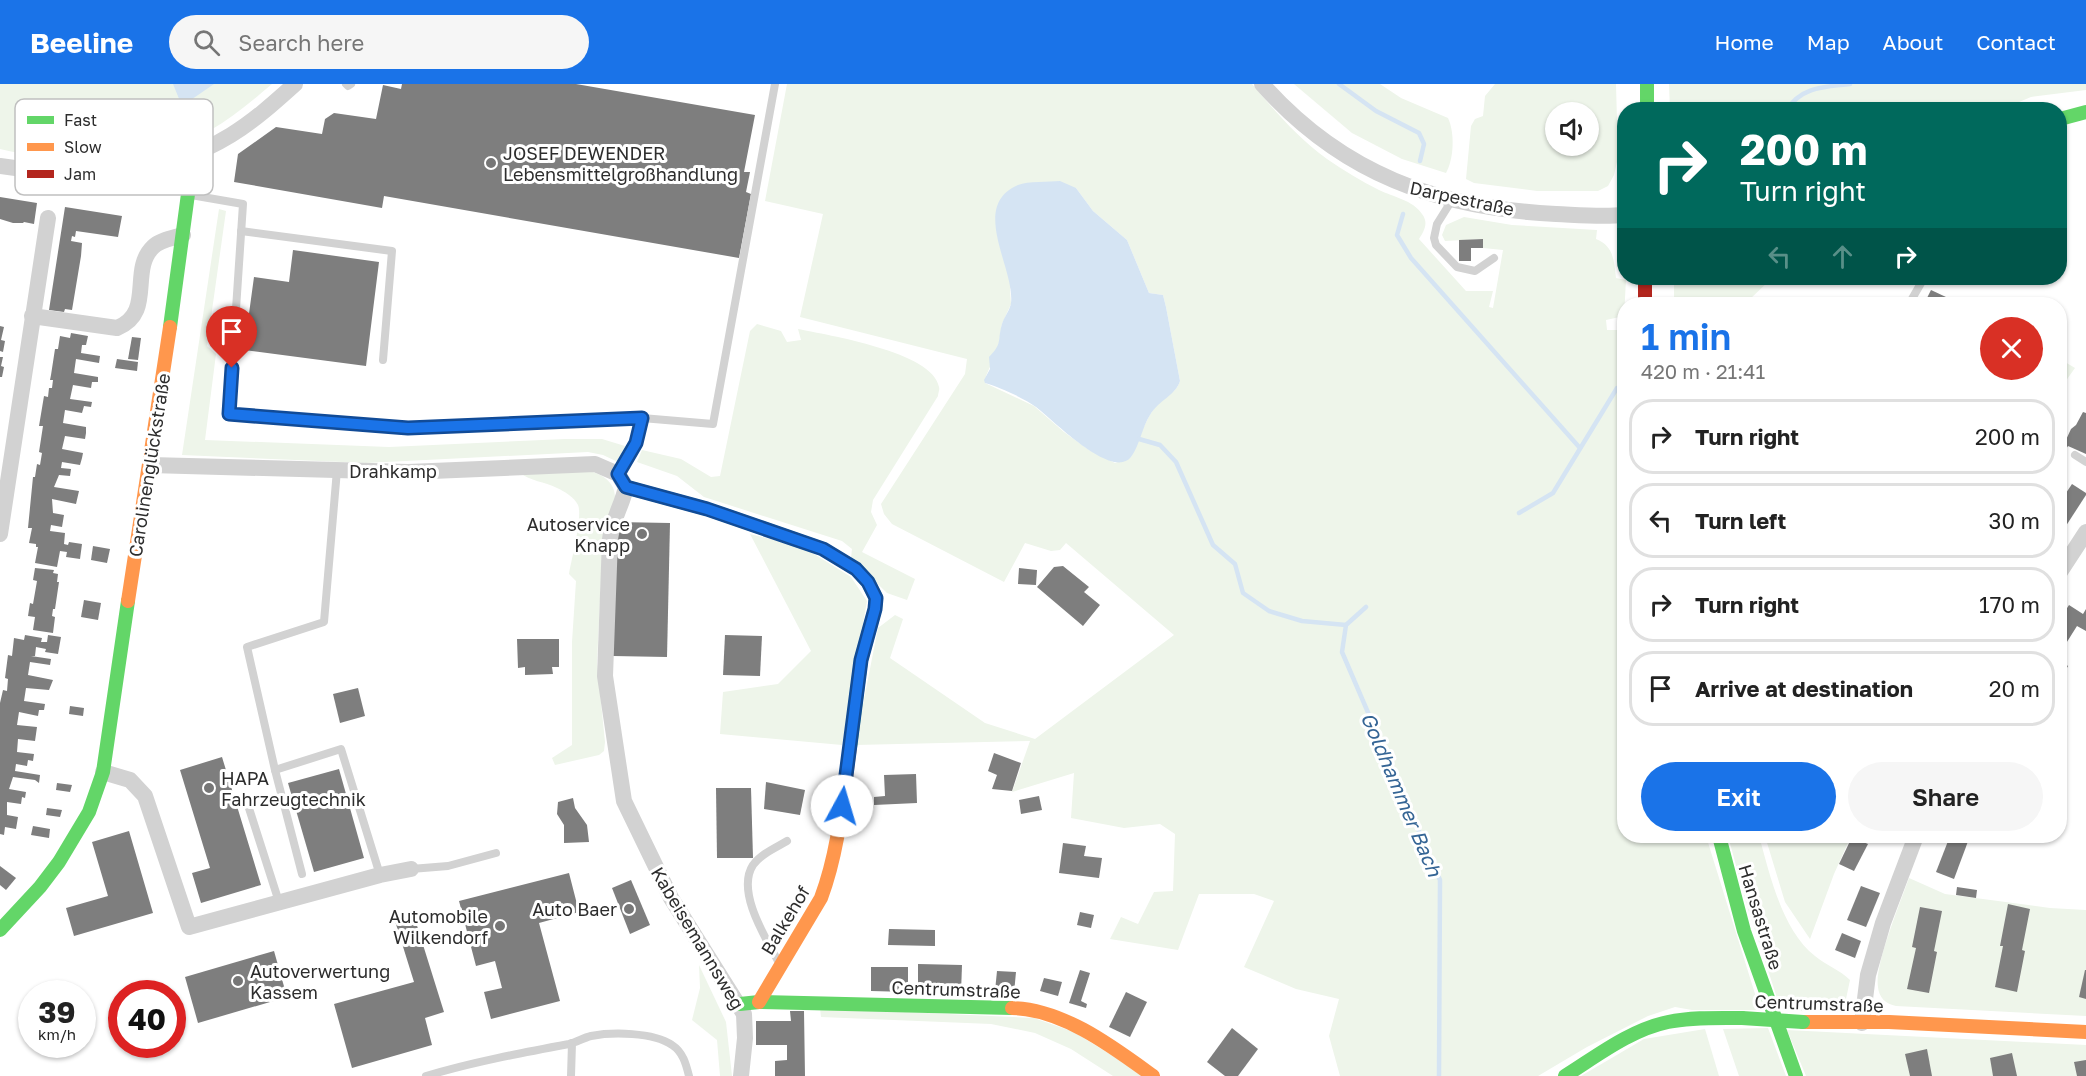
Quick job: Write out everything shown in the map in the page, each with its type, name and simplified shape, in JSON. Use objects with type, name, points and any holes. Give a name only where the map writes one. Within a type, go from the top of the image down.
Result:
[{"type":"street","points":[[213,144],[232,135],[296,84]]},
{"type":"street","name":"Darpestraße","points":[[1262,84],[1292,116],[1342,154],[1400,185],[1490,208],[1534,213],[1617,215]]},
{"type":"street","points":[[1647,84],[1647,102]]},
{"type":"street","points":[[2067,117],[2086,112]]},
{"type":"street","points":[[0,166],[15,168]]},
{"type":"street","name":"Carolinenglückstraße","points":[[0,930],[40,886],[59,861],[89,812],[103,772],[138,530],[150,465],[188,195]]},
{"type":"street","points":[[0,534],[48,218]]},
{"type":"street","points":[[32,316],[117,328],[127,324],[138,309],[145,258],[152,248],[162,241],[183,235]]},
{"type":"street","name":"Drahkamp","points":[[150,465],[408,472],[595,464],[622,480]]},
{"type":"street","name":"Balkehof","points":[[622,480],[823,549],[856,569],[868,582],[876,598],[861,660],[839,829],[826,885],[759,1002]]},
{"type":"street","name":"Kabeisemannsweg","points":[[622,480],[623,499],[613,521],[610,539],[604,658],[622,795],[629,814],[671,898],[740,1004],[746,1021],[741,1076]]},
{"type":"street","points":[[2067,561],[2086,532]]},
{"type":"street","points":[[103,772],[130,780],[145,796],[189,927],[380,875],[411,869]]},
{"type":"street","name":"Hansastraße","points":[[1721,843],[1744,931],[1796,1076]]},
{"type":"street","points":[[1862,1023],[1868,975],[1883,923],[1913,843]]},
{"type":"street","name":"Centrumstraße","points":[[740,1004],[759,1002],[1022,1008],[1045,1013],[1076,1026],[1106,1042],[1153,1076]]},
{"type":"street","name":"Centrumstraße","points":[[1565,1076],[1635,1034],[1667,1022],[1742,1018],[2086,1032]]},
{"type":"lane","points":[[346,84],[348,86],[351,84]]},
{"type":"lane","points":[[194,195],[243,204],[229,414],[408,428],[642,418],[713,424],[775,84]]},
{"type":"lane","points":[[1452,200],[1437,224],[1434,238],[1436,244],[1457,267],[1475,272],[1494,258]]},
{"type":"lane","points":[[241,231],[392,251],[382,360]]},
{"type":"lane","points":[[622,480],[636,443],[642,418]]},
{"type":"lane","points":[[2075,455],[2086,462]]},
{"type":"lane","points":[[302,874],[247,647],[324,622],[338,470]]},
{"type":"lane","points":[[275,770],[341,749],[380,875]]},
{"type":"lane","points":[[247,802],[279,902]]},
{"type":"lane","points":[[780,964],[748,897],[748,878],[752,866],[761,856],[787,841]]},
{"type":"lane","points":[[411,869],[448,866],[496,853]]},
{"type":"lane","points":[[426,1076],[515,1053],[573,1043],[590,1036],[636,1034],[671,1044],[686,1063],[689,1076]]},
{"type":"lane","points":[[571,1076],[573,1043]]},
{"type":"shaded area","points":[[0,84],[272,84],[213,129],[213,99],[15,99],[15,152],[0,149]]},
{"type":"shaded area","points":[[787,84],[1252,84],[1278,114],[1316,151],[1366,183],[1418,209],[1424,217],[1425,224],[1419,239],[1466,291],[1493,291],[1489,307],[1493,308],[1503,250],[1483,248],[1482,239],[1445,241],[1442,235],[1446,225],[1464,217],[1512,225],[1597,230],[1596,239],[1610,250],[1612,255],[1617,285],[1626,285],[1625,297],[1617,297],[1617,318],[1606,320],[1607,330],[1617,330],[1617,843],[1708,843],[1760,1010],[1692,1010],[1675,1007],[1648,1016],[1587,1047],[1538,1076],[1340,1076],[1329,1036],[1339,999],[1296,989],[1244,967],[1274,901],[1254,894],[1199,894],[1178,950],[1110,939],[1121,917],[1138,924],[1154,892],[1173,891],[1175,834],[1160,824],[1124,828],[1071,818],[1074,773],[1012,792],[1030,741],[855,745],[878,628],[895,615],[903,619],[890,658],[985,723],[1035,739],[1174,635],[1066,543],[1060,550],[1051,551],[1025,543],[1004,582],[892,524],[884,514],[881,504],[965,374],[967,359],[800,317],[823,214],[765,201]],"holes":[[[1076,188],[1093,211],[1127,240],[1149,293],[1163,295],[1180,381],[1176,389],[1160,401],[1153,410],[1131,457],[1115,463],[1089,450],[1034,406],[985,383],[998,348],[1002,324],[1011,304],[1010,289]]]},
{"type":"shaded area","points":[[1294,84],[1380,84],[1401,98],[1448,118],[1453,146],[1451,161],[1446,173],[1402,159],[1352,133]]},
{"type":"shaded area","points":[[1495,84],[1616,84],[1617,162],[1614,175],[1608,186],[1598,191],[1537,191],[1474,183],[1466,179],[1471,126],[1475,119],[1483,116],[1485,96]]},
{"type":"shaded area","points":[[1669,84],[2086,84],[2086,90],[2031,97],[2019,102],[1670,102]]},
{"type":"shaded area","points":[[219,209],[226,211],[207,346],[216,354],[205,440],[389,447],[602,439],[625,446],[618,462],[603,455],[588,452],[366,463],[182,455]]},
{"type":"shaded area","points":[[1674,285],[1765,285],[1752,297],[1674,297]]},
{"type":"shaded area","points":[[757,324],[781,331],[787,342],[801,340],[798,329],[878,347],[919,364],[933,375],[939,387],[938,396],[873,500],[871,512],[877,525],[862,552],[915,579],[907,600],[887,593],[851,558],[852,549],[842,541],[704,497],[677,476],[637,462],[642,450],[681,459],[711,477],[720,476],[750,331]]},
{"type":"shaded area","points":[[2067,363],[2075,368],[2067,379]]},
{"type":"shaded area","points":[[589,471],[599,474],[610,483],[615,497],[603,536],[597,663],[604,751],[599,755],[555,765],[552,758],[572,745],[572,642],[576,581],[569,574],[579,511],[577,502],[566,493],[528,478],[519,472]]},
{"type":"shaded area","points":[[750,534],[803,547],[851,577],[867,601],[842,745],[720,734],[723,692],[778,684],[811,651]]},
{"type":"shaded area","points":[[1730,843],[1761,843],[1779,901],[1794,932],[1815,956],[1850,980],[1846,999],[1837,1013],[1781,1010],[1747,906]]},
{"type":"shaded area","points":[[1767,843],[1848,843],[1810,939],[1785,902]]},
{"type":"shaded area","points":[[1909,878],[1945,894],[2050,908],[2086,910],[2086,1016],[1896,1006],[1886,1002],[1881,997],[1878,987],[1880,964]]},
{"type":"shaded area","points":[[699,965],[726,1022],[732,1076],[720,1076],[717,1040],[692,1020],[700,988]]},
{"type":"shaded area","points":[[820,1008],[1034,1018],[1074,1032],[1145,1076],[1113,1076],[1071,1049],[1035,1033],[991,1024],[821,1017]]},
{"type":"shaded area","points":[[1768,1028],[1786,1076],[1739,1076],[1723,1029]]},
{"type":"shaded area","points":[[1705,1029],[1719,1076],[1581,1076],[1644,1039]]},
{"type":"shaded area","points":[[1787,1030],[2086,1045],[2086,1076],[1806,1076]]},
{"type":"water","points":[[173,84],[214,84],[192,99],[179,99]]},
{"type":"water","points":[[1060,181],[1076,188],[1093,211],[1127,240],[1149,293],[1163,295],[1166,307],[1180,381],[1175,390],[1150,415],[1134,452],[1131,457],[1122,462],[1110,461],[1097,455],[1031,404],[985,383],[984,380],[990,369],[989,357],[998,345],[1002,324],[1011,303],[1007,273],[995,222],[997,207],[1004,195],[1018,185]]},
{"type":"building","name":"JOSEF DEWENDER Lebensmittelgroßhandlung","points":[[402,84],[576,84],[755,115],[744,172],[750,172],[746,192],[751,194],[739,258],[384,196],[382,208],[234,182],[238,154],[276,127],[322,134],[325,119],[334,113],[376,119],[383,85],[401,89]]},
{"type":"building","points":[[0,197],[37,203],[34,224],[13,223],[0,219]]},
{"type":"building","points":[[65,207],[122,216],[118,237],[76,231],[75,237],[72,236],[71,241],[82,243],[81,256],[72,310],[65,309],[64,312],[49,310]]},
{"type":"building","points":[[1483,239],[1483,248],[1471,248],[1471,261],[1459,261],[1459,240]]},
{"type":"building","points":[[293,250],[379,262],[366,366],[244,350],[254,277],[289,282]]},
{"type":"building","points":[[1931,290],[1946,297],[1928,297]]},
{"type":"building","points":[[0,326],[4,327],[1,340],[5,341],[3,352],[0,351]]},
{"type":"building","points":[[71,333],[88,336],[86,345],[82,345],[81,353],[100,356],[99,363],[76,359],[74,373],[98,377],[98,382],[92,382],[91,388],[73,385],[70,399],[92,402],[91,407],[84,406],[82,413],[65,410],[63,423],[86,427],[86,433],[85,439],[65,436],[62,449],[83,453],[82,458],[80,465],[62,462],[61,468],[71,469],[70,476],[59,475],[54,487],[79,491],[76,504],[52,499],[53,513],[64,515],[62,527],[51,525],[50,531],[65,533],[64,544],[68,545],[69,542],[82,544],[80,559],[66,557],[67,552],[60,551],[57,567],[35,563],[38,547],[36,544],[29,543],[32,528],[28,528],[33,477],[35,477],[37,464],[40,465],[42,453],[39,452],[43,426],[39,426],[44,396],[48,397],[49,388],[52,388],[53,380],[50,380],[55,349],[58,349],[60,336],[70,338]]},
{"type":"building","points":[[132,337],[141,338],[138,360],[128,359]]},
{"type":"building","points":[[0,357],[3,357],[1,366],[4,367],[2,377],[0,377]]},
{"type":"building","points":[[117,359],[138,362],[137,371],[115,368]]},
{"type":"building","points":[[2083,412],[2086,413],[2086,454],[2067,448],[2067,438]]},
{"type":"building","points":[[2072,484],[2086,495],[2067,524],[2067,492]]},
{"type":"building","points":[[616,522],[670,523],[667,657],[613,656]]},
{"type":"building","points":[[93,546],[110,549],[107,563],[91,560]]},
{"type":"building","points":[[1063,566],[1089,587],[1084,592],[1100,605],[1083,626],[1037,587],[1054,567]]},
{"type":"building","points":[[35,568],[54,570],[53,573],[58,574],[57,582],[59,582],[52,616],[55,617],[53,633],[33,630],[35,617],[28,616],[30,603],[33,604],[37,581],[33,580]]},
{"type":"building","points":[[1019,568],[1037,570],[1036,585],[1018,584]]},
{"type":"building","points":[[84,600],[101,603],[98,620],[81,617]]},
{"type":"building","points":[[2069,605],[2083,614],[2086,609],[2086,631],[2077,626],[2067,642],[2067,608]]},
{"type":"building","points":[[25,635],[42,638],[41,642],[47,642],[48,635],[61,637],[58,654],[45,652],[46,649],[36,647],[35,656],[31,656],[51,659],[50,665],[30,662],[28,675],[53,680],[49,690],[26,688],[24,701],[45,704],[44,710],[39,710],[38,716],[19,712],[17,725],[37,727],[35,741],[18,739],[17,752],[34,754],[33,761],[28,760],[27,766],[16,764],[15,771],[40,775],[39,783],[35,780],[13,777],[9,789],[26,792],[21,804],[7,802],[7,815],[18,817],[16,829],[5,827],[4,835],[0,834],[0,703],[3,690],[7,691],[8,679],[5,678],[8,655],[12,656],[14,638],[24,640]]},
{"type":"building","points":[[725,635],[762,636],[760,676],[723,675]]},
{"type":"building","points":[[517,639],[559,639],[559,667],[552,667],[553,674],[525,675],[525,667],[518,668]]},
{"type":"building","points":[[358,688],[365,716],[340,723],[333,694]]},
{"type":"building","points":[[70,706],[84,708],[83,716],[69,714]]},
{"type":"building","points":[[994,753],[1021,763],[1012,791],[992,789],[997,775],[988,771]]},
{"type":"building","points":[[222,757],[261,885],[201,903],[192,873],[210,868],[180,770]]},
{"type":"building","points":[[339,769],[364,858],[314,872],[288,783]]},
{"type":"building","points":[[916,774],[917,803],[874,805],[874,797],[885,796],[884,775]]},
{"type":"building","points":[[766,782],[805,790],[800,815],[764,809]]},
{"type":"building","points":[[57,783],[72,785],[70,792],[56,790]]},
{"type":"building","points":[[716,788],[751,788],[753,858],[717,858]]},
{"type":"building","points":[[1039,796],[1042,810],[1021,814],[1019,800]]},
{"type":"building","points":[[573,798],[575,808],[587,825],[589,842],[564,843],[564,825],[557,814],[558,802]]},
{"type":"building","points":[[47,808],[62,810],[60,817],[46,815]]},
{"type":"building","points":[[33,826],[50,829],[49,838],[31,835]]},
{"type":"building","points":[[129,831],[153,913],[74,936],[66,908],[108,896],[92,842]]},
{"type":"building","points":[[1063,843],[1086,846],[1084,856],[1102,858],[1099,878],[1059,873]]},
{"type":"building","points":[[1849,843],[1868,844],[1854,871],[1839,864]]},
{"type":"building","points":[[1947,843],[1967,843],[1954,879],[1936,872]]},
{"type":"building","points":[[0,866],[16,878],[6,890],[0,885]]},
{"type":"building","points":[[569,873],[579,912],[539,923],[560,1001],[491,1019],[484,992],[502,988],[495,961],[476,966],[459,901]]},
{"type":"building","points":[[631,880],[650,925],[630,934],[612,888]]},
{"type":"building","points":[[1861,886],[1880,893],[1866,927],[1847,920]]},
{"type":"building","points":[[1957,887],[1977,890],[1976,898],[1956,895]]},
{"type":"building","points":[[2008,904],[2030,909],[2017,992],[1995,987]]},
{"type":"building","points":[[1920,907],[1942,911],[1929,993],[1907,989],[1916,948],[1912,947]]},
{"type":"building","points":[[1080,912],[1094,915],[1091,928],[1077,925]]},
{"type":"building","points":[[414,916],[444,1012],[425,1018],[432,1045],[352,1068],[334,1004],[414,982],[395,921]]},
{"type":"building","points":[[889,929],[935,930],[935,946],[888,945]]},
{"type":"building","points":[[1842,933],[1861,941],[1855,958],[1835,950]]},
{"type":"building","points":[[274,951],[287,997],[198,1023],[185,977]]},
{"type":"building","points":[[918,964],[962,965],[961,993],[918,992]]},
{"type":"building","points":[[871,967],[908,967],[908,992],[871,991]]},
{"type":"building","points":[[1080,970],[1090,973],[1081,1001],[1087,1004],[1086,1008],[1069,1003]]},
{"type":"building","points":[[2086,970],[2086,999],[2079,997]]},
{"type":"building","points":[[997,971],[1016,972],[1014,993],[995,991]]},
{"type":"building","points":[[1044,978],[1062,982],[1058,996],[1040,991]]},
{"type":"building","points":[[1126,992],[1147,1002],[1130,1037],[1109,1027]]},
{"type":"building","points":[[790,1011],[804,1011],[805,1076],[775,1076],[775,1061],[787,1060],[787,1045],[756,1045],[756,1021],[791,1021]]},
{"type":"building","points":[[1232,1028],[1258,1049],[1238,1076],[1225,1076],[1207,1062]]},
{"type":"building","points":[[1927,1049],[1932,1076],[1910,1076],[1905,1054]]},
{"type":"building","points":[[2012,1053],[2017,1076],[1993,1076],[1990,1058]]},
{"type":"building","points":[[2086,1060],[2086,1076],[2077,1076],[2074,1062]]},
{"type":"waterway","name":"Goldhammer Bach","points":[[1339,84],[1376,111],[1419,133],[1424,144],[1420,161]]},
{"type":"waterway","name":"Goldhammer Bach","points":[[1793,102],[1799,96],[1815,89],[1850,84]]},
{"type":"waterway","name":"Goldhammer Bach","points":[[1403,214],[1397,235],[1411,258],[1580,448]]},
{"type":"waterway","name":"Goldhammer Bach","points":[[1519,513],[1553,493],[1617,388]]},
{"type":"waterway","name":"Goldhammer Bach","points":[[1139,439],[1160,445],[1176,462],[1213,545],[1235,564],[1243,593],[1269,611],[1302,621],[1346,625]]},
{"type":"waterway","name":"Goldhammer Bach","points":[[1366,607],[1346,625],[1342,652],[1440,880],[1439,1076]]},
{"type":"traffic: fast","points":[[1647,84],[1647,102]]},
{"type":"traffic: fast","points":[[2067,117],[2086,112]]},
{"type":"traffic: fast","points":[[170,327],[188,195]]},
{"type":"traffic: fast","points":[[626,487],[707,509],[823,549],[856,569],[868,582],[876,598],[875,609],[861,660],[850,747]]},
{"type":"traffic: fast","points":[[0,930],[40,887],[59,862],[89,812],[103,772],[128,601]]},
{"type":"traffic: fast","points":[[1721,843],[1744,931],[1796,1076]]},
{"type":"traffic: fast","points":[[740,1004],[759,1002],[1012,1008]]},
{"type":"traffic: fast","points":[[1565,1076],[1614,1044],[1654,1026],[1686,1019],[1742,1018]]},
{"type":"traffic: fast","points":[[1742,1018],[1803,1022]]},
{"type":"traffic: slow","points":[[128,601],[170,327]]},
{"type":"traffic: slow","points":[[759,1002],[821,898],[836,842],[850,747]]},
{"type":"traffic: slow","points":[[1012,1008],[1031,1010],[1068,1022],[1104,1042],[1153,1076]]},
{"type":"traffic: slow","points":[[1803,1022],[1889,1022],[2086,1032]]},
{"type":"traffic: jam","points":[[1645,285],[1645,297]]},
{"type":"place","name":"JOSEF DEWENDER Lebensmittelgroßhandlung","points":[[491,163]]},
{"type":"place","name":"Autoservice Knapp","points":[[642,534]]},
{"type":"place","name":"HAPA Fahrzeugtechnik","points":[[209,788]]},
{"type":"place","name":"Auto Baer","points":[[629,909]]},
{"type":"place","name":"Automobile Wilkendorf","points":[[500,926]]},
{"type":"place","name":"Autoverwertung Kassem","points":[[238,981]]},
{"type":"route","points":[[232,368],[229,414],[408,428],[642,418],[636,443],[618,474],[626,487],[707,509],[823,549],[856,569],[868,582],[876,598],[861,660],[846,760],[842,806]]}]
